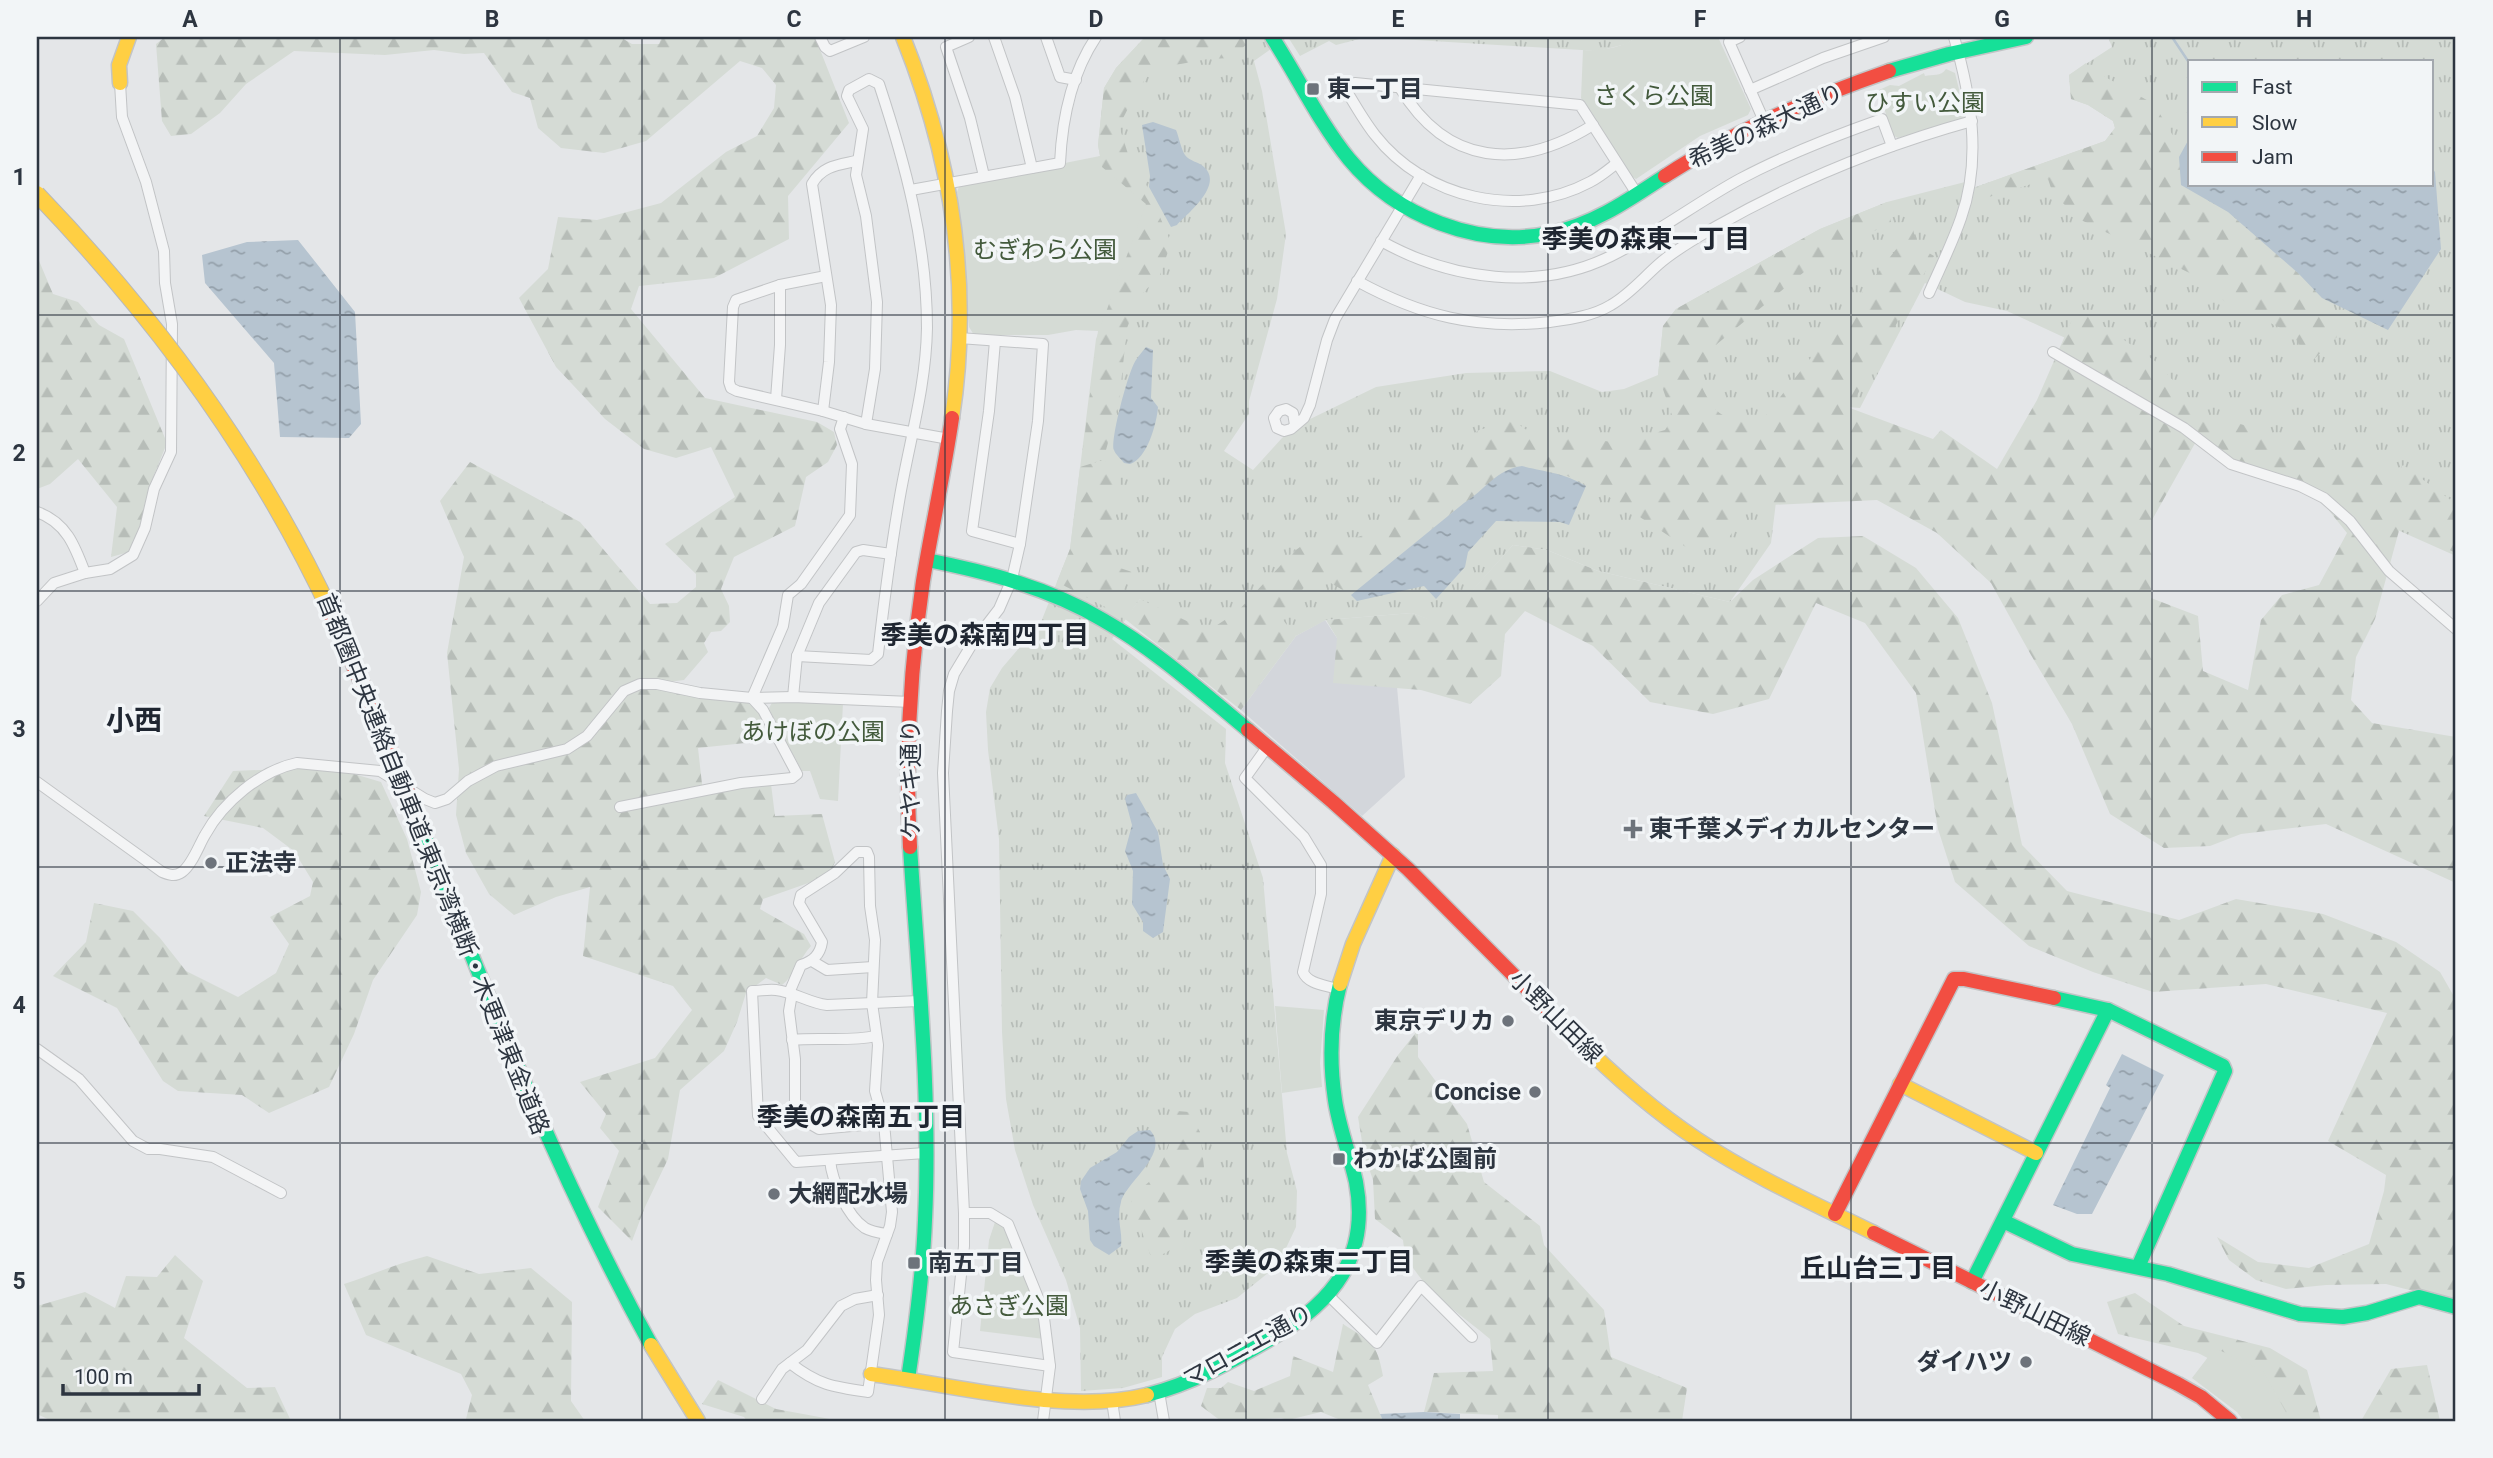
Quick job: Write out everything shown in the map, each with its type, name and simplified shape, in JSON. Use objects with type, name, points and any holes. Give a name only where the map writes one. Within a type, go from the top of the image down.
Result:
[{"type":"main road","points":[[120,83],[120,65],[129,37]]},
{"type":"main road","name":"ケヤキ通り","points":[[893,37],[920,105],[940,172],[946,182]]},
{"type":"main road","name":"ケヤキ通り","points":[[903,37],[930,103],[947,173],[958,272],[960,338],[957,390],[915,637],[911,702],[908,806],[925,1153],[924,1234],[908,1379]]},
{"type":"main road","name":"希美の森大通り","points":[[1272,37],[1347,156],[1379,190],[1429,220],[1479,234],[1540,235],[1578,225],[1637,194],[1706,150],[1764,121],[1956,44],[2026,37]]},
{"type":"main road","name":"首都圏中央連絡自動車道;東京湾横断・木更津東金道路","points":[[37,194],[99,260],[182,361],[246,455],[325,599],[355,664],[514,1065],[565,1182],[641,1331],[698,1421]]},
{"type":"main road","name":"小野山田線","points":[[927,560],[1012,579],[1050,593],[1126,634],[1268,747],[1393,855],[1602,1063],[1643,1100],[1706,1146],[1835,1214],[2178,1384],[2202,1397],[2230,1421]]},
{"type":"main road","name":"マロニエ通り","points":[[871,1374],[1047,1400],[1112,1401],[1158,1392],[1192,1380],[1298,1323],[1329,1297],[1354,1250],[1359,1210],[1355,1172],[1343,1140],[1333,1091],[1331,1033],[1337,989],[1349,951],[1393,855]]},
{"type":"main road","points":[[1835,1214],[1954,979],[1964,979],[2108,1010],[2223,1066],[2225,1071],[2138,1266]]},
{"type":"main road","points":[[1972,1282],[2108,1010]]},
{"type":"main road","points":[[1900,1084],[2036,1153]]},
{"type":"main road","points":[[2003,1221],[2072,1255],[2138,1266],[2312,1315],[2343,1317],[2367,1313],[2419,1297],[2456,1307]]},
{"type":"street","points":[[820,37],[830,51],[851,39],[864,37]]},
{"type":"street","points":[[969,37],[946,47],[970,118],[984,176]]},
{"type":"street","points":[[994,37],[1015,97],[1032,167]]},
{"type":"street","points":[[1046,37],[1060,77],[1076,80]]},
{"type":"street","points":[[911,190],[1060,163],[1063,125],[1076,80],[1096,37]]},
{"type":"street","points":[[1740,37],[1729,42],[1764,121]]},
{"type":"street","points":[[1750,90],[1823,58],[1884,37]]},
{"type":"street","points":[[1929,293],[1961,218],[1973,164],[1972,121],[1956,44]]},
{"type":"street","points":[[797,656],[871,660],[878,654],[891,554],[923,382],[927,329],[925,284],[911,190],[879,84],[869,79],[849,90],[847,96],[863,129],[856,161],[856,175],[866,216],[877,302],[875,369],[866,424]]},
{"type":"street","points":[[37,601],[54,583],[85,573],[110,569],[134,555],[145,528],[154,489],[172,452],[172,324],[165,283],[164,251],[146,182],[122,117],[120,83]]},
{"type":"street","points":[[1617,163],[1590,182],[1548,197],[1486,200],[1444,188],[1421,175],[1389,150],[1375,136],[1346,90],[1355,83],[1580,105],[1637,194]]},
{"type":"street","points":[[1401,88],[1424,121],[1445,137],[1484,152],[1508,155],[1538,151],[1570,139],[1592,125]]},
{"type":"street","points":[[1381,241],[1425,261],[1459,271],[1516,279],[1555,274],[1583,268],[1610,257],[1742,178],[1832,137],[1882,119],[1892,146]]},
{"type":"street","points":[[1357,281],[1411,307],[1436,316],[1466,322],[1523,325],[1581,317],[1609,307],[1660,263],[1718,226],[1839,165],[1972,121]]},
{"type":"street","points":[[823,411],[829,362],[831,305],[812,184],[829,166],[856,161]]},
{"type":"street","points":[[1304,418],[1286,410],[1279,411],[1274,418],[1274,424],[1284,431],[1291,429],[1304,418],[1335,319],[1421,175]]},
{"type":"street","points":[[826,276],[780,285],[736,300],[733,307],[729,382],[731,388],[866,424],[949,439]]},
{"type":"street","points":[[775,399],[780,345],[780,285]]},
{"type":"street","points":[[960,338],[1043,344],[1038,421],[1020,544],[1012,579],[999,609],[972,644],[954,674],[947,711],[943,773],[964,1213],[964,1246],[953,1352],[1050,1366]]},
{"type":"street","points":[[995,341],[992,390],[972,531],[1020,544]]},
{"type":"street","points":[[2053,352],[2184,428],[2231,464],[2300,486],[2323,498],[2350,521],[2389,571],[2456,629]]},
{"type":"street","points":[[1293,413],[1295,425]]},
{"type":"street","points":[[752,698],[783,626],[788,595],[801,584],[849,515],[852,464],[840,429],[844,417]]},
{"type":"street","points":[[37,512],[61,526],[72,540],[85,573]]},
{"type":"street","points":[[793,697],[797,656],[818,603],[856,552],[863,550],[891,554]]},
{"type":"street","points":[[37,782],[162,872],[172,876],[184,871],[221,810],[258,780],[285,765],[297,763],[380,771],[435,803],[447,799],[468,780],[496,766],[567,749],[587,736],[624,691],[640,684],[752,698],[911,702]]},
{"type":"street","points":[[620,807],[741,783],[792,778],[797,774],[763,710],[752,698]]},
{"type":"street","points":[[1268,747],[1245,778],[1304,837],[1321,865],[1321,894],[1303,972],[1311,981],[1337,989]]},
{"type":"street","points":[[790,1363],[802,1373],[829,1387],[868,1392],[879,1315],[877,1262],[892,1212],[884,1123],[875,1091],[878,1060],[872,1003],[875,940],[870,906],[869,857],[867,852],[862,851],[856,852],[835,873],[801,895],[799,903],[822,942],[821,951],[812,961],[801,965],[790,993],[789,1012],[795,1059],[795,1108],[800,1118],[819,1129],[884,1123]]},
{"type":"street","points":[[812,961],[827,970],[873,967]]},
{"type":"street","points":[[919,1001],[828,1005],[775,990],[752,991],[758,1116],[796,1162],[925,1153]]},
{"type":"street","points":[[792,1040],[856,1040],[876,1035]]},
{"type":"street","points":[[37,1049],[79,1079],[133,1141],[148,1149],[213,1157],[281,1193]]},
{"type":"street","points":[[830,1160],[835,1186],[856,1220],[865,1228],[887,1234]]},
{"type":"street","points":[[964,1213],[990,1213],[1008,1224],[1043,1310],[1050,1366],[1043,1421]]},
{"type":"street","points":[[1329,1297],[1377,1343],[1421,1286],[1472,1337]]},
{"type":"street","points":[[762,1399],[772,1380],[807,1350],[841,1306],[855,1299],[878,1295]]},
{"type":"street","points":[[1158,1392],[1164,1421]]},
{"type":"street","points":[[1112,1401],[1115,1421]]},
{"type":"shaded area","points":[[1325,620],[1337,638],[1380,686],[1397,687],[1405,777],[1362,816],[1241,710],[1296,636]]},
{"type":"green space","points":[[165,37],[620,37],[632,44],[659,44],[662,37],[815,37],[849,123],[788,196],[789,239],[714,278],[639,286],[631,309],[705,398],[817,422],[834,432],[837,445],[828,462],[806,477],[795,526],[734,557],[721,589],[729,606],[730,622],[721,631],[711,632],[704,643],[708,652],[684,680],[653,684],[744,700],[761,713],[764,741],[698,748],[703,793],[771,784],[775,816],[822,814],[835,862],[830,873],[817,880],[763,899],[760,909],[804,934],[811,946],[782,985],[766,978],[746,993],[724,1051],[680,1090],[668,1159],[632,1241],[598,1207],[619,1151],[600,1128],[606,1114],[580,1082],[655,1058],[692,1010],[673,986],[583,956],[590,887],[556,897],[514,915],[489,894],[466,853],[456,815],[459,769],[447,653],[464,557],[440,501],[470,462],[580,522],[650,604],[677,603],[696,587],[696,574],[665,544],[735,497],[711,447],[676,458],[644,449],[605,419],[556,367],[519,298],[548,269],[558,217],[597,220],[661,203],[726,152],[757,136],[774,108],[776,85],[762,68],[740,61],[646,141],[604,153],[561,148],[538,128],[530,98],[512,92],[484,53],[464,54],[434,50],[385,55],[294,51],[246,84],[220,113],[191,134],[171,136],[162,121],[156,44]]},
{"type":"green space","points":[[1145,37],[1288,37],[1254,61],[1262,91],[1286,234],[1277,299],[1249,401],[1249,414],[1224,451],[1253,470],[1282,438],[1304,422],[1376,387],[1466,373],[1550,371],[1602,392],[1624,389],[1658,375],[1663,326],[1676,309],[1820,229],[1887,202],[1965,182],[1964,188],[1976,187],[2105,141],[2115,128],[2113,121],[2088,105],[2071,99],[2069,75],[2112,47],[2108,37],[2456,37],[2456,556],[2283,479],[2239,466],[2100,354],[2007,311],[1965,302],[1925,283],[1860,408],[1810,404],[1780,469],[1771,543],[1730,602],[1598,571],[1547,550],[1513,545],[1442,625],[1412,613],[1326,620],[1296,636],[1259,615],[1224,665],[1140,599],[1112,639],[1226,729],[1225,763],[1263,878],[1287,1153],[1297,1191],[1296,1227],[1278,1265],[1237,1298],[1195,1314],[1175,1329],[1162,1357],[1162,1377],[1123,1388],[1081,1391],[1080,1328],[1066,1280],[1033,1205],[1015,1150],[1006,1099],[1002,1032],[999,839],[986,712],[990,688],[1002,668],[1041,622],[1070,549],[1096,339],[1146,204],[1102,167],[1098,145],[1104,88],[1116,68]]},
{"type":"green space","points":[[1145,37],[1255,37],[1231,58],[1208,59],[1153,69],[1138,89],[1119,126],[1129,157],[1143,177],[1171,243],[1160,275],[1139,297],[1127,328],[1119,402],[1106,450],[1082,456],[1098,331],[1078,168],[1100,156],[1098,145],[1104,88],[1116,68]]},
{"type":"green space","points":[[1288,37],[1367,37],[1336,45],[1329,41],[1300,56]]},
{"type":"green space","points":[[1367,37],[1637,37],[1626,44],[1598,51]]},
{"type":"green space","name":"さくら公園","points":[[1637,37],[1718,37],[1751,109],[1748,115],[1700,136],[1636,179],[1631,176],[1581,98],[1583,50],[1611,48]]},
{"type":"green space","points":[[2086,63],[2089,68],[2154,104],[2172,134],[2179,157],[2181,185],[2228,212],[2298,273],[2322,298],[2337,337],[2310,363],[2293,334],[2224,301],[2208,282],[2081,220],[2053,194],[2048,179],[1979,200],[1976,187],[2105,141],[2115,128],[2113,121],[2088,105],[2071,99],[2069,75]]},
{"type":"green space","name":"ひすい公園","points":[[1946,69],[1955,73],[1965,114],[1963,119],[1898,138],[1892,135],[1879,90],[1890,85],[1899,86],[1924,73],[1925,76],[1939,74]]},
{"type":"green space","name":"むぎわら公園","points":[[1100,156],[1102,167],[1146,204],[1099,331],[1076,330],[1048,335],[974,335],[969,327],[965,253],[957,192],[960,184]]},
{"type":"green space","points":[[1887,202],[1891,222],[1815,263],[1717,344],[1699,381],[1711,404],[1722,415],[1763,419],[1901,243],[1897,224],[1904,222],[1913,229],[1917,246],[1934,256],[1850,408],[1933,439],[1941,430],[1997,469],[2037,400],[2077,308],[2155,361],[2204,414],[2363,458],[2398,471],[2403,465],[2456,504],[2456,553],[2400,527],[2375,619],[2356,657],[2351,700],[2372,723],[2456,737],[2456,883],[2326,824],[2241,834],[2210,846],[2164,848],[2110,814],[2072,724],[1991,583],[1937,533],[1877,500],[1750,506],[1726,542],[1695,553],[1600,491],[1561,473],[1542,472],[1496,477],[1480,493],[1351,595],[1314,573],[1282,619],[1296,636],[1241,710],[1125,619],[1140,599],[1208,631],[1237,612],[1293,552],[1307,542],[1341,543],[1392,525],[1461,460],[1468,438],[1479,430],[1515,420],[1523,428],[1543,438],[1580,438],[1621,443],[1665,430],[1673,418],[1658,375],[1663,326],[1676,309],[1820,229]],"holes":[[[2198,438],[2232,459],[2315,493],[2347,533],[2319,585],[2282,595],[2261,620],[2248,690],[2203,671],[2198,616],[2151,598],[2152,520]]]},
{"type":"green space","points":[[37,256],[53,294],[78,302],[99,325],[124,339],[167,443],[150,485],[140,527],[129,552],[111,557],[117,507],[78,459],[50,484],[37,489]]},
{"type":"green space","points":[[1103,460],[1115,466],[1120,476],[1112,556],[1120,568],[1132,572],[1113,611],[1057,582],[1070,549],[1080,467]]},
{"type":"green space","points":[[1863,536],[1916,568],[1958,618],[1992,703],[2022,845],[2067,891],[2179,920],[2236,899],[2323,914],[2396,942],[2440,972],[2456,1000],[2456,1302],[2386,1284],[2286,1289],[2256,1280],[2229,1260],[2217,1237],[2258,1262],[2309,1268],[2369,1244],[2386,1175],[2328,1141],[2387,1013],[2266,984],[2153,992],[2093,972],[2029,946],[1955,882],[1938,829],[1916,693],[1865,623],[1816,603],[1769,699],[1713,714],[1650,702],[1593,646],[1525,611],[1505,634],[1501,676],[1470,704],[1421,690],[1333,683],[1337,638],[1326,620],[1412,613],[1442,624],[1513,545],[1547,550],[1598,571],[1730,602],[1753,580],[1818,538]]},
{"type":"green space","name":"あけぼの公園","points":[[773,701],[843,703],[838,801],[820,799],[810,771],[802,771],[771,713],[769,708]]},
{"type":"green space","points":[[314,762],[381,782],[407,839],[421,892],[417,915],[373,980],[354,1034],[329,1087],[269,1113],[242,1095],[178,1091],[163,1081],[117,1008],[53,976],[86,942],[94,903],[133,911],[160,938],[186,971],[238,997],[276,973],[289,944],[270,917],[310,896],[313,882],[294,851],[263,828],[204,816],[233,771],[283,769]]},
{"type":"green space","points":[[1275,1006],[1324,1010],[1320,1063],[1322,1087],[1282,1093]]},
{"type":"green space","points":[[1418,1030],[1418,1057],[1467,1124],[1484,1182],[1540,1226],[1544,1245],[1604,1310],[1611,1357],[1687,1388],[1682,1421],[1498,1421],[1498,1415],[1424,1412],[1434,1373],[1493,1371],[1490,1339],[1424,1282],[1406,1255],[1403,1240],[1375,1219],[1373,1180],[1364,1154],[1358,1117],[1398,1055]]},
{"type":"green space","points":[[1177,1111],[1189,1112],[1200,1132],[1204,1167],[1182,1238],[1172,1249],[1156,1258],[1151,1257],[1131,1201],[1151,1180],[1163,1161]]},
{"type":"green space","name":"あさぎ公園","points":[[996,1219],[1018,1256],[1044,1339],[980,1331],[989,1240]]},
{"type":"green space","points":[[175,1255],[203,1281],[184,1338],[247,1388],[275,1387],[291,1421],[52,1421],[37,1414],[37,1306],[85,1292],[115,1308],[126,1276],[157,1277]]},
{"type":"green space","points":[[427,1256],[479,1274],[531,1268],[572,1302],[571,1401],[585,1421],[463,1421],[466,1419],[472,1395],[461,1374],[366,1335],[344,1284]]},
{"type":"green space","points":[[2135,1293],[2184,1326],[2270,1348],[2307,1370],[2321,1421],[2287,1421],[2275,1393],[2198,1353],[2118,1334],[2107,1302]]},
{"type":"green space","points":[[1343,1324],[1366,1339],[1378,1356],[1383,1376],[1368,1385],[1383,1421],[1343,1421],[1321,1412],[1288,1420],[1281,1418],[1221,1421],[1201,1406],[1207,1388],[1221,1388],[1228,1382],[1254,1391],[1290,1376],[1293,1356],[1333,1372]]},
{"type":"green space","points":[[2215,1348],[2263,1371],[2287,1414],[2287,1421],[2244,1421],[2237,1412],[2192,1378]]},
{"type":"green space","points":[[2427,1365],[2440,1421],[2361,1421],[2391,1369]]},
{"type":"green space","points":[[718,1380],[776,1409],[841,1421],[747,1421],[744,1417],[702,1404]]},
{"type":"water","points":[[1153,122],[1176,130],[1185,155],[1202,165],[1209,174],[1210,182],[1202,198],[1177,225],[1171,227],[1149,187],[1150,176],[1142,125]]},
{"type":"water","points":[[2188,141],[2188,186],[2434,186],[2434,171],[2441,249],[2388,330],[2322,298],[2298,273],[2228,212],[2181,185],[2179,157]]},
{"type":"water","points":[[298,240],[355,312],[361,424],[349,438],[280,437],[274,363],[205,283],[202,255],[247,242]]},
{"type":"water","points":[[1146,347],[1153,350],[1151,398],[1158,407],[1146,448],[1136,461],[1130,464],[1124,463],[1115,452],[1115,433],[1129,376]]},
{"type":"water","points":[[1522,466],[1562,475],[1586,486],[1569,525],[1560,522],[1496,521],[1468,552],[1465,567],[1436,599],[1424,586],[1357,601],[1351,595],[1498,476]]},
{"type":"water","points":[[1136,793],[1158,832],[1163,865],[1170,879],[1163,932],[1153,938],[1143,931],[1143,922],[1132,904],[1133,871],[1125,851],[1132,825],[1125,799],[1127,795]]},
{"type":"water","points":[[2122,1054],[2164,1075],[2092,1214],[2077,1214],[2053,1205],[2110,1088],[2106,1085]]},
{"type":"water","points":[[1150,1130],[1155,1139],[1155,1148],[1121,1202],[1121,1246],[1109,1255],[1094,1246],[1090,1240],[1088,1211],[1080,1189],[1081,1181],[1090,1168],[1117,1152],[1129,1137],[1138,1131]]},
{"type":"water","points":[[1380,1414],[1460,1414],[1460,1421],[1383,1421]]},
{"type":"waterway","points":[[2172,37],[2188,61]]},
{"type":"traffic: fast","points":[[1272,37],[1318,115],[1349,159],[1390,197],[1414,212],[1440,223],[1467,232],[1495,236],[1523,237],[1551,233],[1596,218],[1665,176]]},
{"type":"traffic: fast","points":[[1889,71],[2026,37]]},
{"type":"traffic: fast","points":[[927,560],[1018,582],[1082,609],[1123,632],[1160,658],[1248,730]]},
{"type":"traffic: fast","points":[[422,830],[528,1092],[587,1220],[651,1345]]},
{"type":"traffic: fast","points":[[908,1379],[921,1280],[926,1173],[923,1034],[910,847]]},
{"type":"traffic: fast","points":[[1147,1395],[1180,1385],[1211,1371],[1294,1324],[1329,1293],[1352,1255],[1359,1209],[1356,1182],[1337,1110],[1332,1070],[1332,1027],[1340,984]]},
{"type":"traffic: fast","points":[[2054,998],[2108,1010],[2223,1066],[2225,1071],[2138,1267]]},
{"type":"traffic: fast","points":[[1972,1282],[2108,1010]]},
{"type":"traffic: fast","points":[[2003,1221],[2072,1254],[2168,1274],[2300,1314],[2343,1317],[2367,1313],[2419,1297],[2456,1307]]},
{"type":"traffic: slow","points":[[120,83],[119,65],[129,37]]},
{"type":"traffic: slow","points":[[903,37],[934,130],[953,225],[960,321],[952,418]]},
{"type":"traffic: slow","points":[[37,194],[123,290],[202,392],[272,500],[332,615]]},
{"type":"traffic: slow","points":[[1340,984],[1353,944],[1393,855]]},
{"type":"traffic: slow","points":[[1571,1033],[1632,1090],[1698,1140],[1763,1178],[1874,1233]]},
{"type":"traffic: slow","points":[[1900,1084],[2036,1153]]},
{"type":"traffic: slow","points":[[651,1345],[698,1421]]},
{"type":"traffic: slow","points":[[871,1374],[1046,1400],[1081,1402],[1147,1395]]},
{"type":"traffic: jam","points":[[1665,176],[1718,144],[1774,117],[1889,71]]},
{"type":"traffic: jam","points":[[910,847],[908,747],[915,647],[923,581],[952,418]]},
{"type":"traffic: jam","points":[[332,615],[422,830]]},
{"type":"traffic: jam","points":[[1248,730],[1408,869],[1571,1033]]},
{"type":"traffic: jam","points":[[1835,1214],[1954,979],[2054,998]]},
{"type":"traffic: jam","points":[[1874,1233],[2178,1384],[2201,1397],[2230,1421]]},
{"type":"place","name":"東一丁目","points":[[1313,89]]},
{"type":"place","name":"東千葉メディカルセンター","points":[[1633,829]]},
{"type":"place","name":"正法寺","points":[[211,863]]},
{"type":"place","name":"東京デリカ","points":[[1508,1021]]},
{"type":"place","name":"Concise","points":[[1535,1092]]},
{"type":"place","name":"わかば公園前","points":[[1339,1159]]},
{"type":"place","name":"大網配水場","points":[[774,1194]]},
{"type":"place","name":"南五丁目","points":[[914,1263]]},
{"type":"place","name":"ダイハツ","points":[[2026,1362]]},
{"type":"district","name":"季美の森東一丁目","points":[[1646,239]]},
{"type":"district","name":"季美の森南四丁目","points":[[985,635]]},
{"type":"district","name":"小西","points":[[134,720]]},
{"type":"district","name":"季美の森南五丁目","points":[[861,1117]]},
{"type":"district","name":"季美の森東二丁目","points":[[1309,1262]]},
{"type":"district","name":"丘山台三丁目","points":[[1878,1268]]}]
